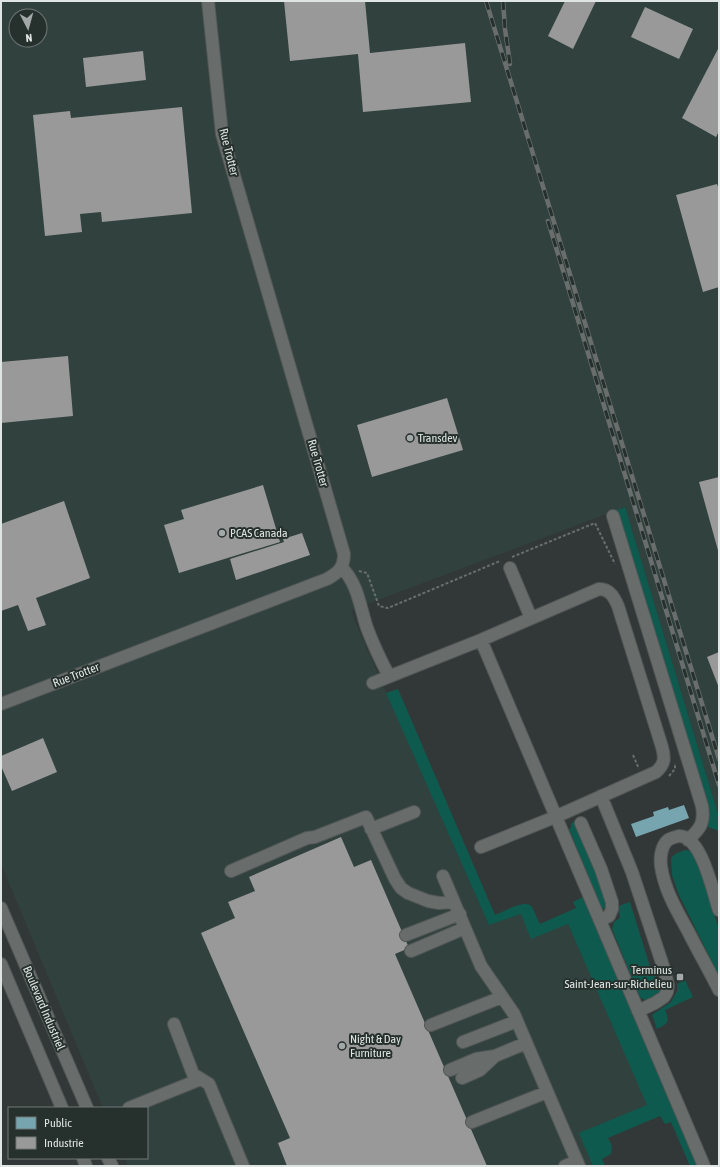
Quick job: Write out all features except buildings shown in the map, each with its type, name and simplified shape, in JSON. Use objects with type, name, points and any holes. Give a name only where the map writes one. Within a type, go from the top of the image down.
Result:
[{"type":"street","name":"Rue Trotter","points":[[1,704],[327,579],[336,574],[342,568],[344,554],[222,134],[208,1]]},
{"type":"street","points":[[613,516],[704,814],[699,830],[688,840]]},
{"type":"street","points":[[342,568],[349,575],[353,583],[367,627],[389,676]]},
{"type":"street","points":[[510,568],[531,618]]},
{"type":"street","points":[[373,683],[481,640],[599,589],[604,589],[610,592],[614,597],[664,755],[664,761],[661,767],[656,772],[643,778],[481,847]]},
{"type":"street","points":[[481,640],[704,1166]]},
{"type":"street","points":[[601,796],[632,872],[668,985],[664,997],[638,1011]]},
{"type":"street","points":[[372,829],[414,812]]},
{"type":"street","points":[[231,871],[307,838],[315,837],[366,817],[395,879],[401,888],[428,901],[440,903],[454,902]]},
{"type":"street","points":[[581,823],[601,869],[612,902],[612,910],[609,916],[600,920]]},
{"type":"street","points":[[719,910],[700,854],[692,843],[683,836],[675,836],[668,840],[662,850],[661,865],[663,876],[673,903],[719,990]]},
{"type":"street","points":[[443,876],[481,966],[514,1014],[578,1164],[565,1166]]},
{"type":"street","name":"Boulevard Industriel","points":[[1,908],[87,1107]]},
{"type":"street","points":[[406,935],[460,914]]},
{"type":"street","points":[[411,951],[465,928]]},
{"type":"street","name":"Boulevard Industriel","points":[[1,964],[62,1107]]},
{"type":"street","points":[[431,1025],[502,997]]},
{"type":"street","points":[[463,1042],[517,1021]]},
{"type":"street","points":[[174,1024],[193,1074],[209,1084],[243,1166]]},
{"type":"street","points":[[450,1070],[476,1060],[495,1056],[526,1043]]},
{"type":"street","points":[[462,1078],[480,1070],[495,1056]]},
{"type":"street","points":[[131,1107],[201,1079]]},
{"type":"street","points":[[472,1122],[547,1092]]},
{"type":"path","points":[[634,755],[643,778]]},
{"type":"shaded area","points":[[1,1],[719,1],[719,817],[625,507],[351,610],[489,925],[521,914],[532,938],[568,924],[648,1105],[580,1133],[593,1166],[128,1166],[125,1159],[148,1159],[148,1107],[103,1107],[1,864]]},
{"type":"green space","points":[[625,507],[719,817],[719,831],[706,826],[709,818],[708,812],[615,511]]},
{"type":"green space","points":[[398,689],[495,915],[525,904],[532,907],[540,924],[576,908],[573,902],[583,897],[697,1166],[690,1166],[671,1122],[665,1124],[660,1116],[608,1138],[612,1146],[611,1154],[602,1159],[605,1166],[593,1166],[579,1133],[647,1105],[568,924],[531,939],[521,914],[489,925],[386,693]]},
{"type":"green space","points":[[574,821],[608,907],[602,909],[569,829]]},
{"type":"green space","points":[[685,850],[691,851],[697,857],[719,930],[719,976],[678,893],[672,875],[671,858],[675,854]]},
{"type":"green space","points":[[630,902],[652,973],[661,985],[661,993],[648,1000],[640,997],[612,929],[614,922],[620,918],[618,906]]},
{"type":"green space","points":[[685,980],[693,997],[665,1010],[668,1020],[664,1026],[657,1029],[652,1015],[671,1002],[677,991],[677,984]]},
{"type":"railway","points":[[486,1],[719,759]]},
{"type":"railway","points":[[503,1],[510,64]]},
{"type":"railway","points":[[548,221],[719,785]]},
{"type":"place","name":"Transdev","points":[[410,438]]},
{"type":"place","name":"PCAS Canada","points":[[222,533]]},
{"type":"place","name":"Terminus Saint-Jean-sur-Richelieu","points":[[680,977]]},
{"type":"place","name":"Night & Day Furniture","points":[[342,1046]]}]
